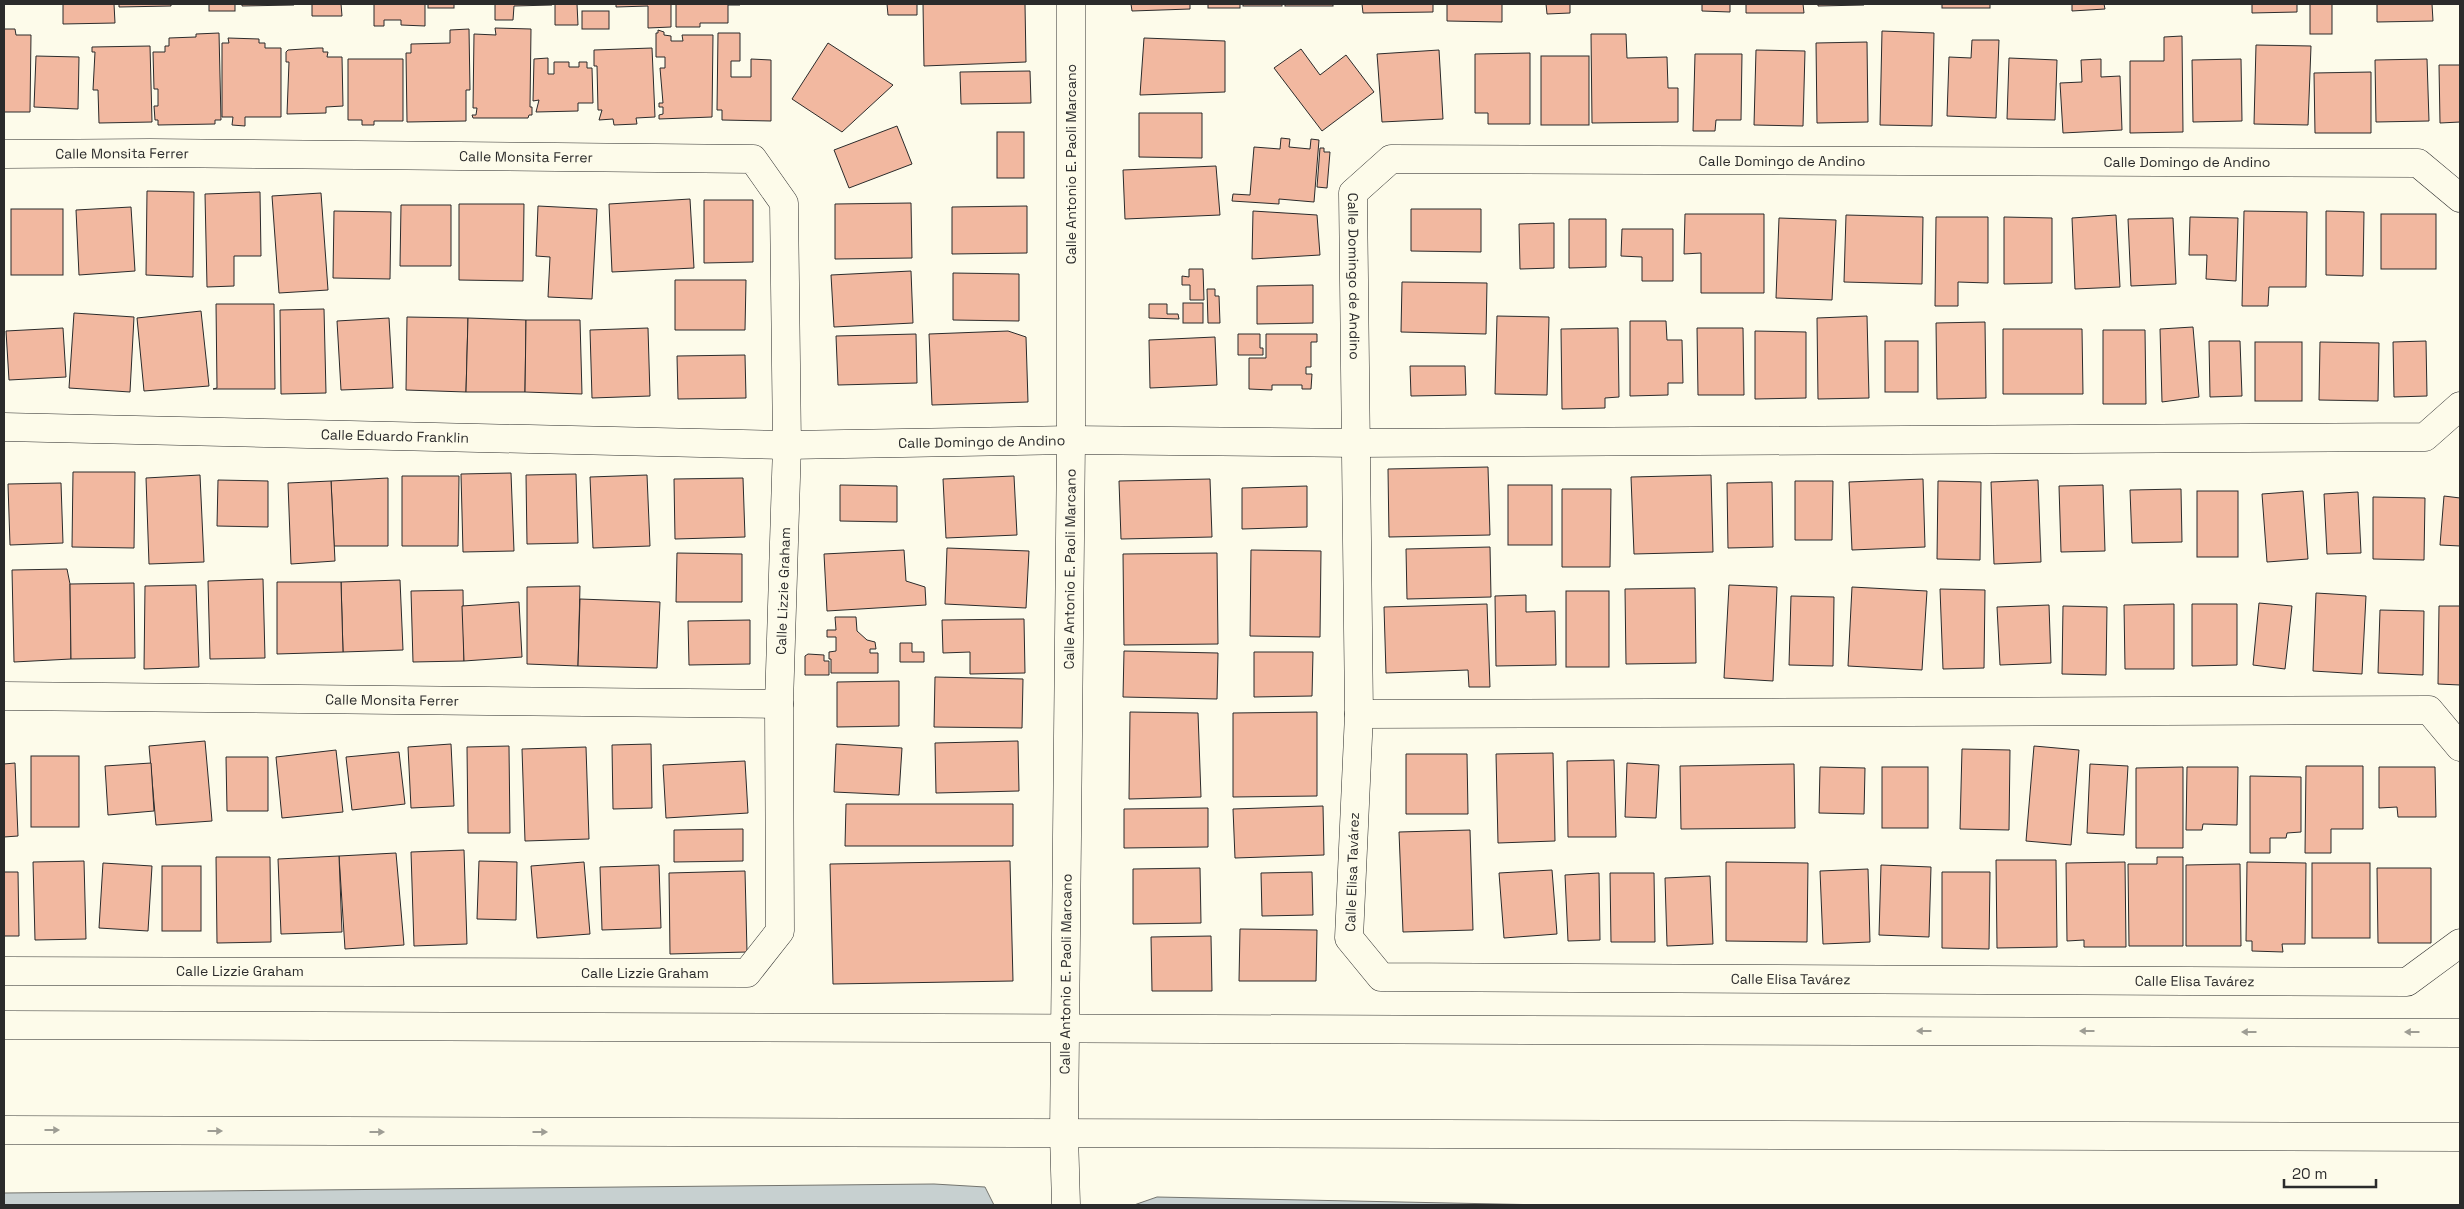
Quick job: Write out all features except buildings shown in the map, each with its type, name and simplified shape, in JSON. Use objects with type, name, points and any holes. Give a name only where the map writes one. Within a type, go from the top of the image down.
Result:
[{"type":"street","name":"Calle Antonio E. Paoli Marcano","points":[[1066,1205],[1064,1134],[1071,440],[1070,4]]},
{"type":"street","name":"Calle Monsita Ferrer","points":[[4,154],[150,153],[753,159],[784,203],[787,445]]},
{"type":"street","name":"Calle Domingo de Andino","points":[[1355,443],[1354,193],[1390,159],[2418,162],[2460,198]]},
{"type":"street","name":"Calle Domingo de Andino","points":[[787,445],[1071,440],[1355,443],[2425,437],[2460,406]]},
{"type":"street","name":"Calle Eduardo Franklin","points":[[4,427],[787,445]]},
{"type":"street","name":"Calle Elisa Tavárez","points":[[1355,443],[1359,714],[1349,938],[1381,977],[2407,982],[2460,943]]},
{"type":"street","name":"Calle Lizzie Graham","points":[[4,971],[747,973],[780,931],[779,704],[787,445]]},
{"type":"street","name":"Calle Monsita Ferrer","points":[[4,696],[779,704]]},
{"type":"street","points":[[1359,714],[2429,710],[2460,748]]},
{"type":"street","points":[[4,1025],[2460,1032]]},
{"type":"street","points":[[4,1130],[2460,1137]]},
{"type":"shaded area","points":[[934,1184],[985,1187],[994,1205],[4,1205],[4,1193]]},
{"type":"shaded area","points":[[1157,1197],[1547,1205],[1134,1205]]}]
